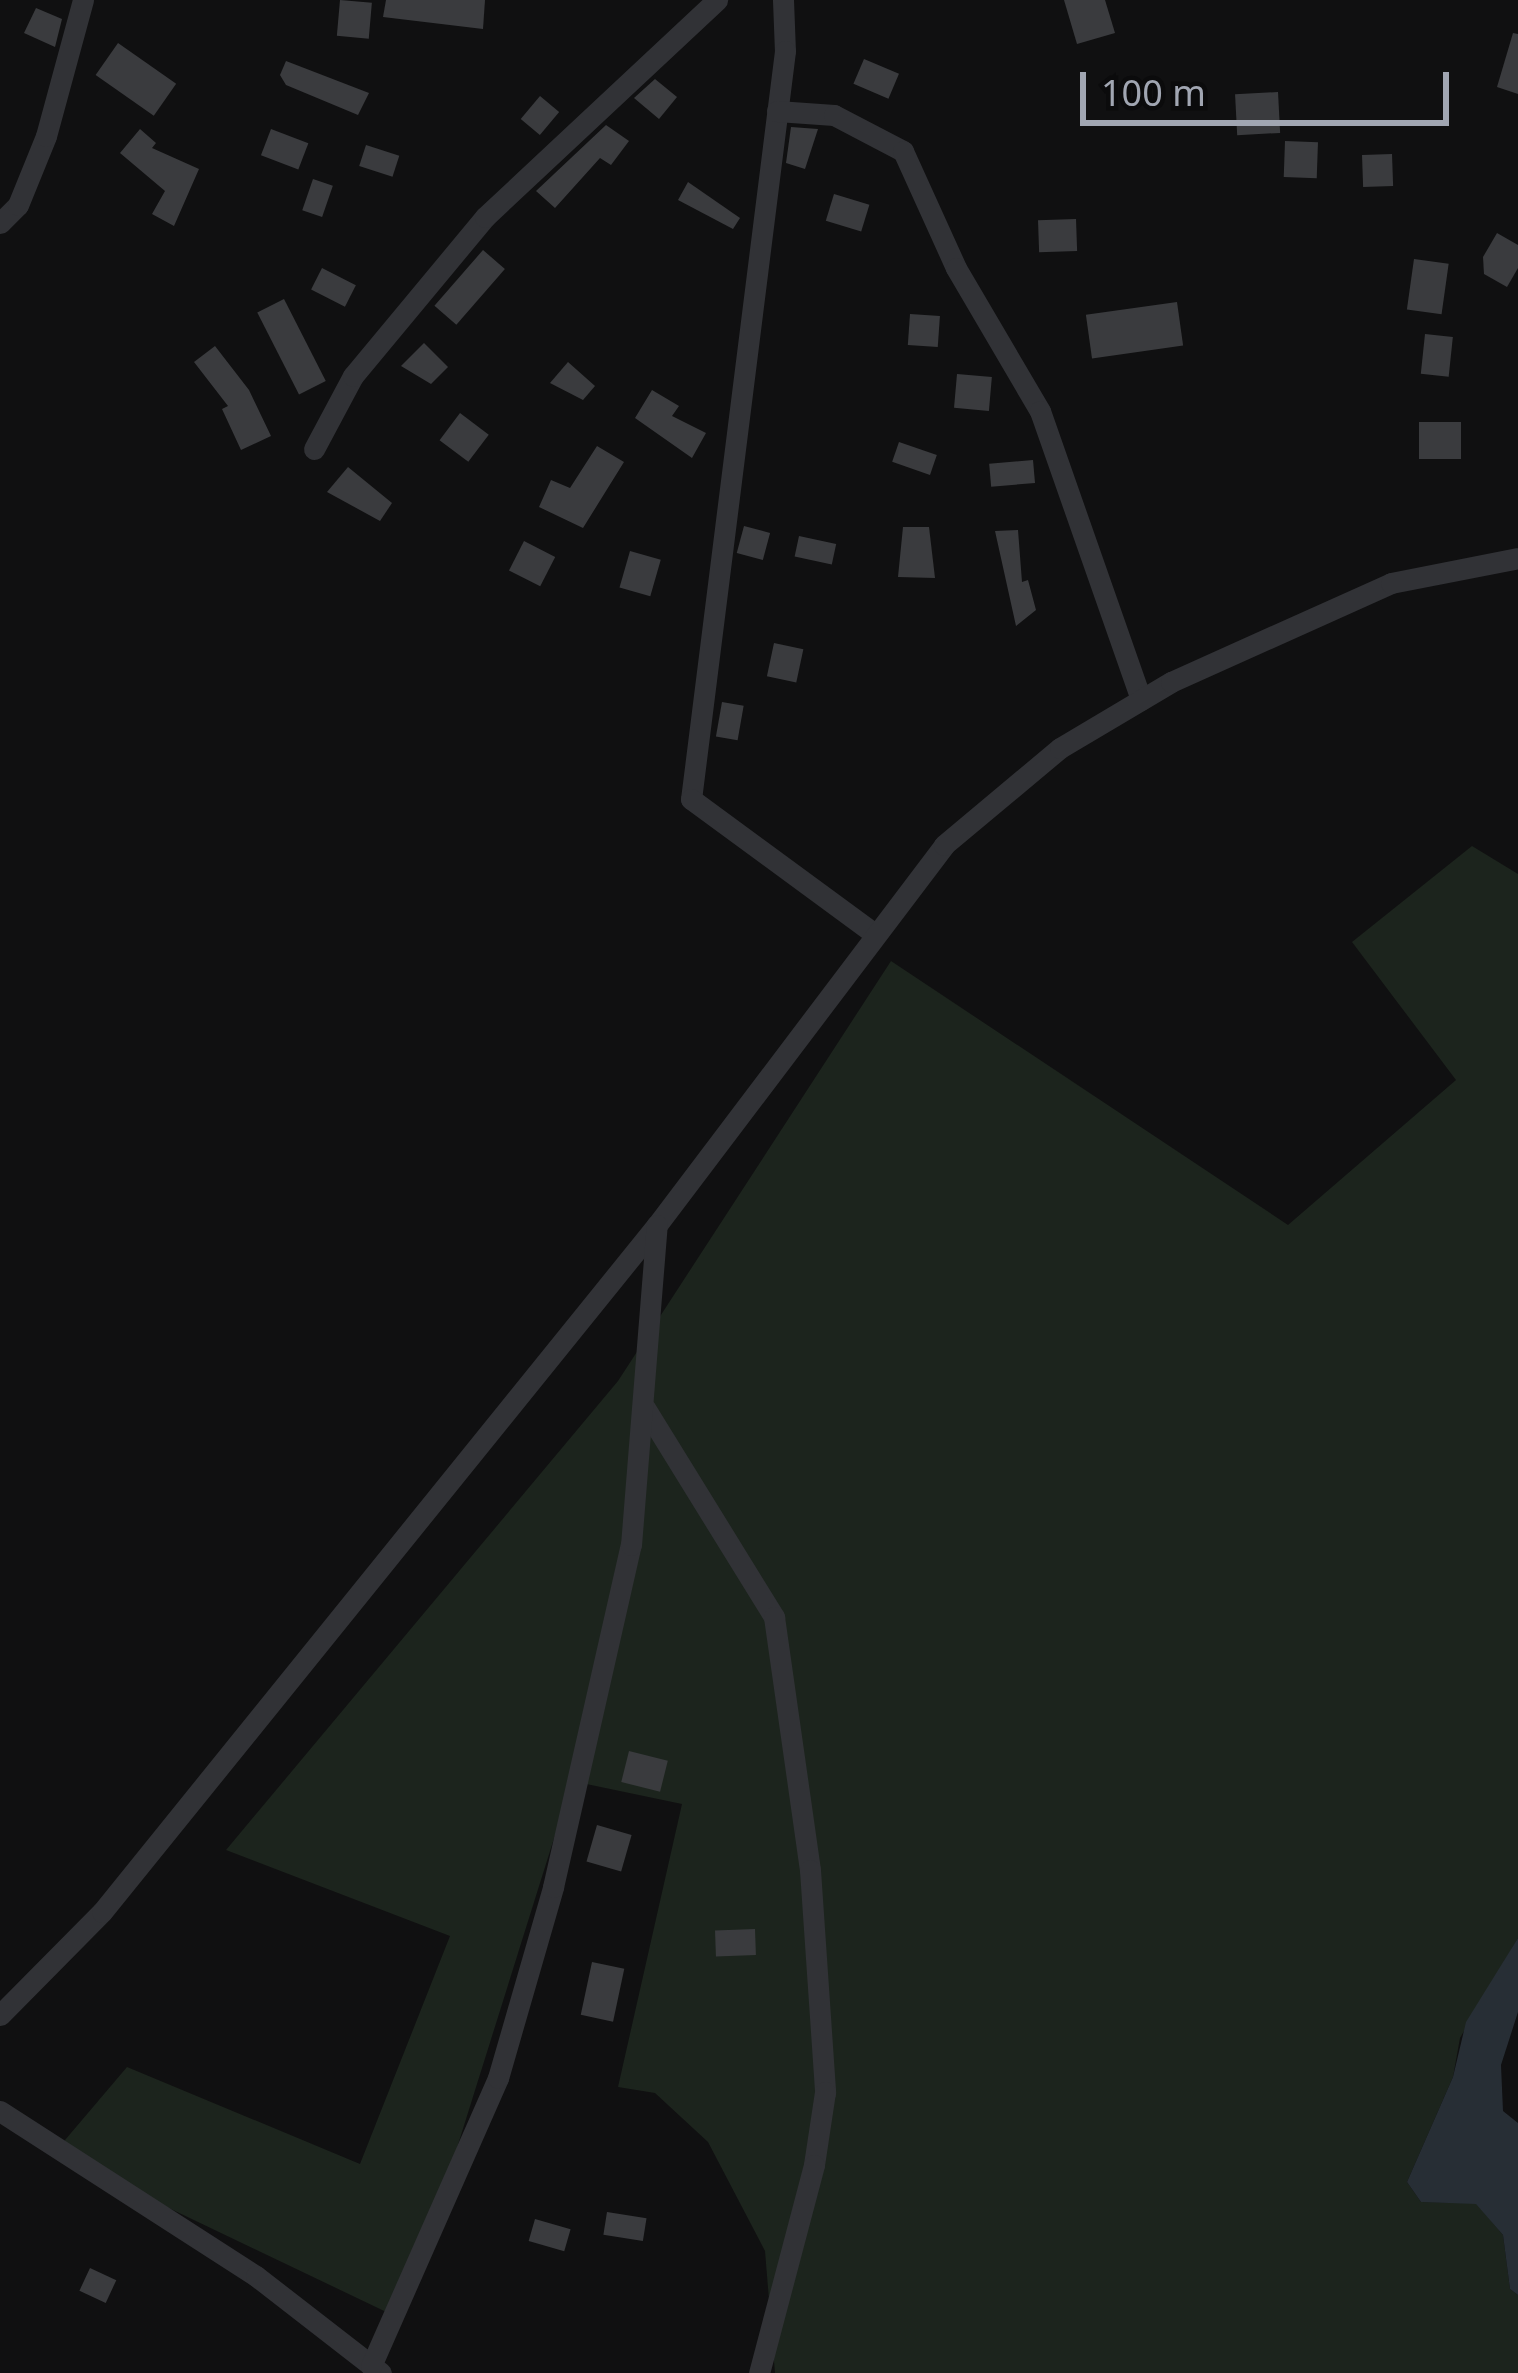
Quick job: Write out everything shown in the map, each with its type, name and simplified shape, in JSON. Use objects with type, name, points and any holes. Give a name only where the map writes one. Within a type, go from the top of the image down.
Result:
[{"type":"street","points":[[0,223],[17,206],[46,136],[83,0]]},
{"type":"street","points":[[314,449],[353,376],[485,217],[717,0]]},
{"type":"street","points":[[783,0],[777,111],[691,800],[871,931]]},
{"type":"street","points":[[777,111],[833,115],[903,151],[956,268],[1040,411],[1141,700]]},
{"type":"street","points":[[0,2015],[102,1912],[657,1225],[871,931],[944,845],[999,796],[1141,700],[1391,583],[1518,558]]},
{"type":"street","points":[[0,2111],[256,2276],[376,2370],[498,2078],[553,1887],[615,1636],[644,1406],[657,1225]]},
{"type":"street","points":[[644,1406],[774,1617],[810,1870],[825,2092],[814,2165],[759,2373]]},
{"type":"shaded area","points":[[1472,846],[1518,874],[1518,1938],[1460,2038],[1453,2077],[1407,2182],[1421,2202],[1476,2203],[1503,2235],[1510,2289],[1518,2295],[1518,2373],[775,2373],[765,2251],[708,2142],[655,2093],[618,2087],[682,1804],[572,1781],[403,2320],[54,2153],[127,2067],[360,2164],[450,1936],[226,1850],[618,1381],[891,961],[1288,1225],[1456,1080],[1352,942]]},
{"type":"shaded area","points":[[1518,1938],[1518,2012],[1501,2065],[1503,2111],[1518,2123],[1518,2295],[1510,2289],[1503,2235],[1476,2204],[1421,2202],[1407,2182],[1453,2077],[1466,2022]]},
{"type":"building","points":[[340,0],[372,3],[369,39],[337,36]]},
{"type":"building","points":[[386,0],[485,0],[483,29],[383,17]]},
{"type":"building","points":[[1064,0],[1105,0],[1115,33],[1077,44]]},
{"type":"building","points":[[36,8],[62,19],[55,47],[24,33]]},
{"type":"building","points":[[1513,33],[1518,34],[1518,94],[1497,87]]},
{"type":"building","points":[[118,43],[176,84],[154,116],[96,75]]},
{"type":"building","points":[[864,59],[899,74],[888,99],[853,84]]},
{"type":"building","points":[[286,61],[369,93],[358,115],[286,85],[280,75]]},
{"type":"building","points":[[655,79],[677,97],[659,119],[634,98]]},
{"type":"building","points":[[1278,92],[1280,133],[1237,135],[1235,94]]},
{"type":"building","points":[[540,96],[559,112],[540,135],[521,119]]},
{"type":"building","points":[[606,125],[629,141],[611,165],[600,158],[555,208],[536,191]]},
{"type":"building","points":[[791,127],[818,129],[805,169],[786,163]]},
{"type":"building","points":[[140,129],[156,143],[152,148],[199,169],[174,226],[152,214],[165,191],[120,153]]},
{"type":"building","points":[[271,129],[308,143],[298,169],[261,155]]},
{"type":"building","points":[[1285,141],[1318,142],[1317,178],[1284,177]]},
{"type":"building","points":[[366,145],[399,156],[392,177],[359,166]]},
{"type":"building","points":[[1392,154],[1393,186],[1363,187],[1362,155]]},
{"type":"building","points":[[313,179],[333,186],[322,217],[302,210]]},
{"type":"building","points":[[688,182],[740,218],[733,229],[678,200]]},
{"type":"building","points":[[834,194],[869,205],[861,232],[826,221]]},
{"type":"building","points":[[1076,219],[1077,251],[1039,252],[1038,220]]},
{"type":"building","points":[[1497,233],[1518,245],[1518,268],[1507,287],[1484,274],[1483,257]]},
{"type":"building","points":[[483,250],[505,269],[456,325],[434,306]]},
{"type":"building","points":[[1414,259],[1449,264],[1442,314],[1407,310]]},
{"type":"building","points":[[322,268],[356,285],[345,307],[311,289]]},
{"type":"building","points":[[284,299],[326,381],[299,395],[257,313]]},
{"type":"building","points":[[1177,302],[1183,346],[1092,358],[1086,315]]},
{"type":"building","points":[[910,314],[940,316],[938,347],[908,345]]},
{"type":"building","points":[[1425,334],[1453,337],[1449,377],[1421,374]]},
{"type":"building","points":[[424,343],[448,367],[431,384],[401,366]]},
{"type":"building","points":[[215,346],[249,390],[271,436],[241,450],[222,409],[228,406],[194,362]]},
{"type":"building","points":[[568,362],[595,386],[583,400],[550,383]]},
{"type":"building","points":[[957,374],[992,377],[989,411],[954,408]]},
{"type":"building","points":[[652,390],[679,406],[672,416],[706,433],[692,458],[635,418]]},
{"type":"building","points":[[460,413],[489,435],[468,462],[440,440]]},
{"type":"building","points":[[1419,422],[1461,422],[1461,459],[1419,459]]},
{"type":"building","points":[[899,442],[937,455],[930,475],[892,462]]},
{"type":"building","points":[[597,446],[624,462],[583,528],[539,507],[551,480],[570,488]]},
{"type":"building","points":[[1033,460],[1035,483],[991,487],[989,464]]},
{"type":"building","points":[[348,467],[392,503],[380,521],[327,492]]},
{"type":"building","points":[[744,526],[770,533],[763,560],[737,553]]},
{"type":"building","points":[[903,527],[929,527],[935,578],[898,577]]},
{"type":"building","points":[[1018,530],[1022,582],[1028,580],[1036,610],[1016,626],[995,531]]},
{"type":"building","points":[[799,536],[836,544],[832,564],[795,557]]},
{"type":"building","points":[[524,541],[555,557],[540,586],[509,570]]},
{"type":"building","points":[[630,551],[661,560],[650,596],[620,588]]},
{"type":"building","points":[[774,643],[803,649],[796,682],[767,676]]},
{"type":"building","points":[[722,702],[744,706],[738,740],[716,736]]},
{"type":"building","points":[[629,1751],[668,1761],[660,1792],[621,1782]]},
{"type":"building","points":[[597,1825],[632,1835],[621,1871],[587,1862]]},
{"type":"building","points":[[755,1929],[756,1955],[716,1956],[715,1930]]},
{"type":"building","points":[[592,1962],[624,1969],[613,2022],[581,2015]]},
{"type":"building","points":[[607,2212],[647,2218],[643,2241],[603,2235]]},
{"type":"building","points":[[535,2219],[571,2229],[564,2251],[529,2241]]},
{"type":"building","points":[[90,2268],[116,2280],[106,2303],[79,2291]]}]
